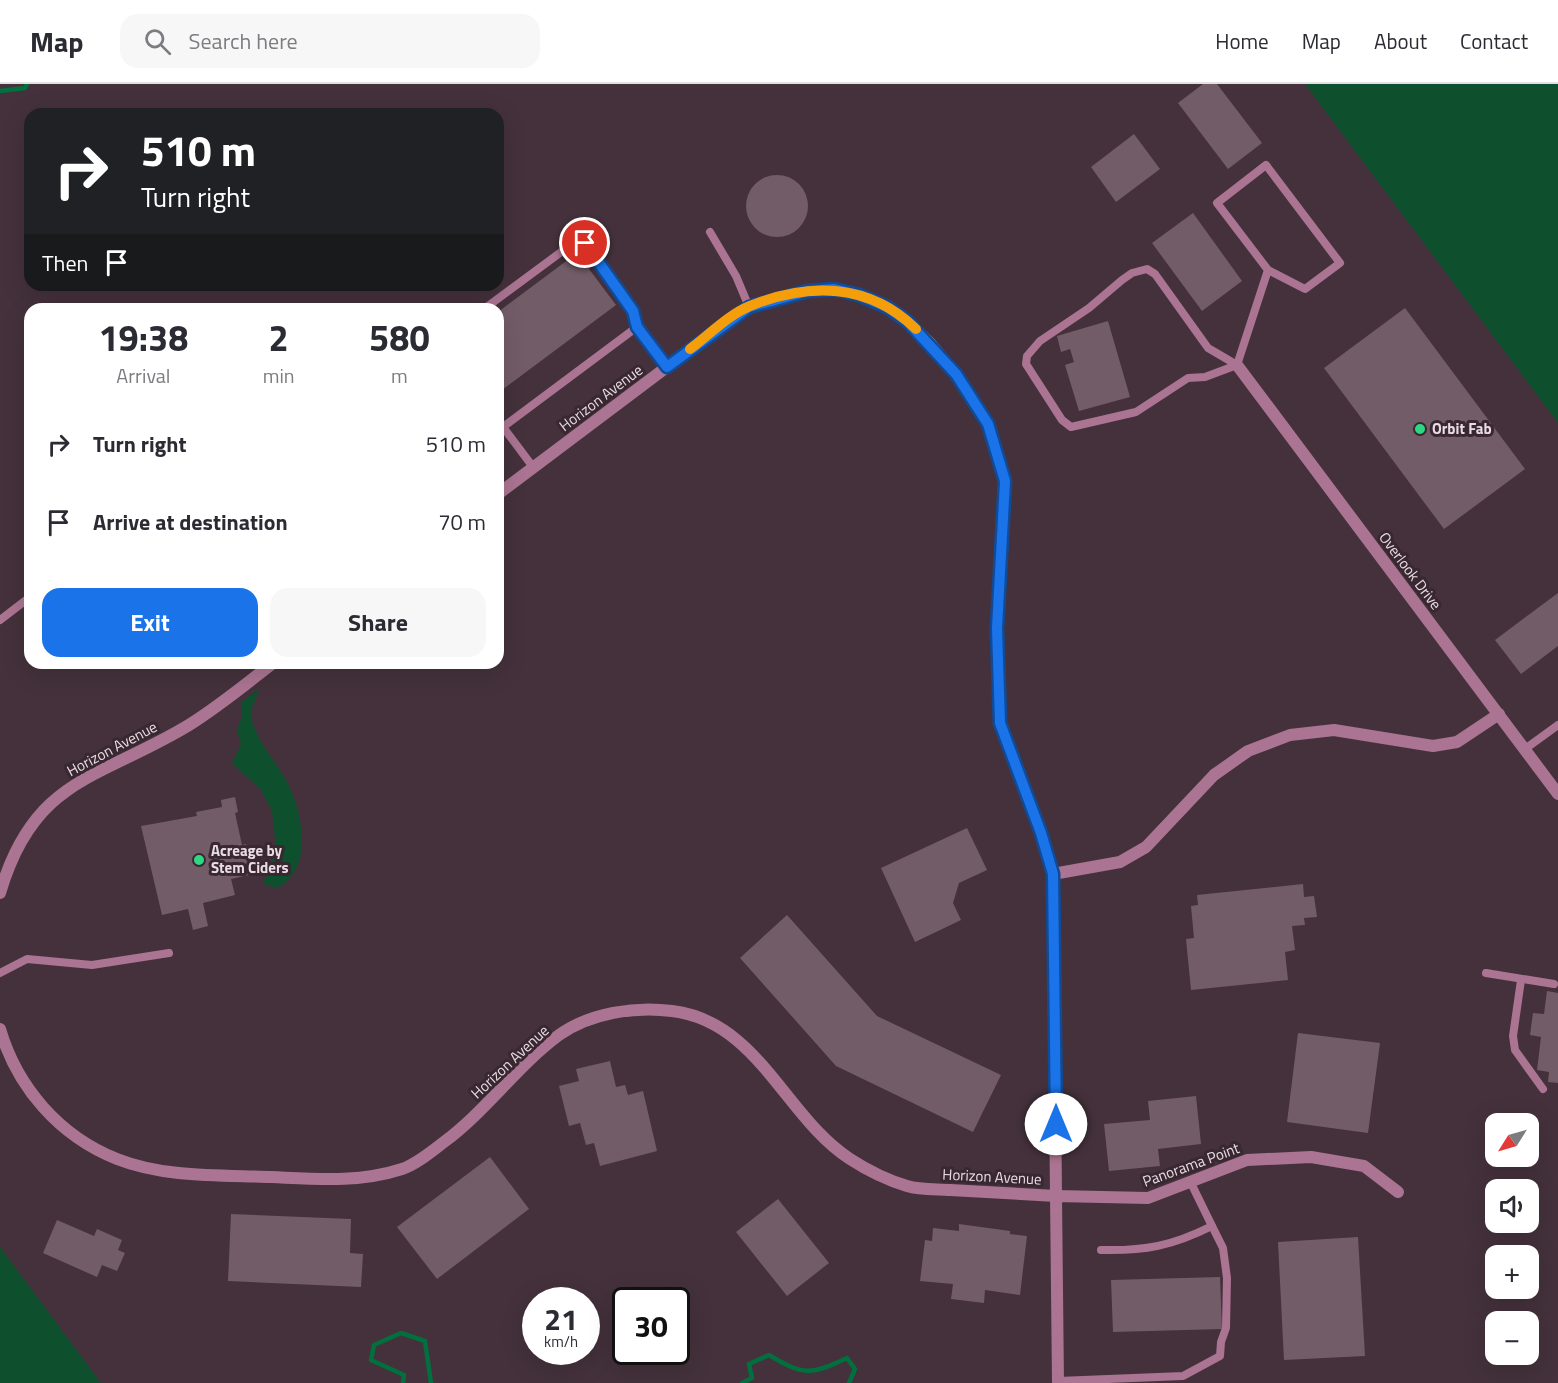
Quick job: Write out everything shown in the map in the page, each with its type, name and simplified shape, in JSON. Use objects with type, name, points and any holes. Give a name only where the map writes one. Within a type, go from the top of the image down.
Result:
[{"type":"street","name":"Horizon Avenue","points":[[504,489],[749,307],[808,291],[834,289],[859,295],[887,307],[907,321],[930,343],[956,374],[988,424],[1005,481],[997,628],[1000,723],[1041,833],[1053,874],[1058,1382]]},
{"type":"street","name":"Overlook Drive","points":[[1237,365],[1558,794]]},
{"type":"street","name":"Horizon Avenue","points":[[0,893],[23,838],[38,815],[64,791],[90,774],[189,725],[265,669]]},
{"type":"street","points":[[1053,874],[1120,862],[1146,847],[1214,775],[1248,751],[1290,735],[1334,730],[1432,746],[1457,742],[1499,714]]},
{"type":"street","name":"Horizon Avenue","points":[[0,1029],[8,1055],[35,1100],[60,1125],[117,1159],[193,1174],[352,1180],[404,1168],[433,1150],[455,1134],[559,1035],[601,1016],[646,1008],[677,1011],[710,1021],[747,1047],[821,1137],[853,1161],[875,1173],[909,1187],[1056,1196]]},
{"type":"street","name":"Panorama Point","points":[[1056,1196],[1148,1198],[1247,1160],[1311,1157],[1364,1166],[1398,1192]]},
{"type":"lane","points":[[1266,165],[1340,264],[1305,289],[1268,270],[1217,202],[1266,165]]},
{"type":"lane","points":[[710,231],[736,276],[749,307]]},
{"type":"lane","points":[[492,303],[576,241],[585,243],[633,311],[637,327],[667,367]]},
{"type":"lane","points":[[1147,269],[1155,274],[1208,348],[1237,365],[1205,376],[1188,378],[1136,411],[1071,427],[1062,420],[1026,364],[1027,356],[1040,341],[1089,308],[1127,276],[1147,269]]},
{"type":"lane","points":[[1237,365],[1268,270]]},
{"type":"lane","points":[[504,422],[637,327]]},
{"type":"lane","points":[[504,430],[533,467]]},
{"type":"lane","points":[[0,620],[24,602]]},
{"type":"lane","points":[[1525,749],[1558,725]]},
{"type":"lane","points":[[0,974],[27,959],[92,965],[169,953]]},
{"type":"lane","points":[[1486,973],[1554,984]]},
{"type":"lane","points":[[1521,980],[1513,1036],[1515,1050],[1543,1089]]},
{"type":"lane","points":[[1058,1382],[1183,1376],[1220,1356],[1221,1342],[1226,1328],[1227,1278],[1223,1248],[1191,1181]]},
{"type":"lane","points":[[1101,1250],[1137,1251],[1171,1244],[1212,1226]]},
{"type":"green space","points":[[1305,84],[1558,84],[1558,423]]},
{"type":"green space","points":[[258,689],[251,712],[252,720],[263,745],[288,784],[301,825],[301,855],[289,879],[277,888],[263,884],[276,849],[272,811],[261,790],[232,763],[241,745],[237,730],[242,716],[241,703]]},
{"type":"green space","points":[[0,1247],[101,1383],[0,1383]]},
{"type":"building","points":[[1203,84],[1217,84],[1262,143],[1228,169],[1178,103]]},
{"type":"building","points":[[1134,134],[1160,169],[1116,202],[1091,167]]},
{"type":"building","points":[[771,175],[783,175],[799,184],[806,194],[808,206],[806,218],[799,228],[783,237],[771,237],[760,232],[751,223],[746,212],[746,200],[751,189],[760,180]]},
{"type":"building","points":[[1193,213],[1242,281],[1202,311],[1152,243]]},
{"type":"building","points":[[577,253],[616,305],[504,389],[504,308]]},
{"type":"building","points":[[1405,308],[1525,469],[1444,529],[1324,368]]},
{"type":"building","points":[[1108,321],[1130,397],[1079,411],[1065,365],[1074,362],[1070,349],[1061,352],[1057,336]]},
{"type":"building","points":[[1558,593],[1558,646],[1521,674],[1495,640]]},
{"type":"building","name":"Acreage by Stem Ciders","points":[[235,797],[238,812],[235,813],[242,845],[246,844],[253,874],[231,879],[235,895],[203,903],[208,926],[193,930],[188,909],[162,915],[141,826],[197,816],[196,812],[222,807],[221,800]]},
{"type":"building","points":[[967,828],[987,870],[959,883],[953,903],[961,920],[915,942],[881,868]]},
{"type":"building","points":[[1303,884],[1304,897],[1314,896],[1317,917],[1304,918],[1305,925],[1292,926],[1295,950],[1285,952],[1288,980],[1191,990],[1186,939],[1194,938],[1191,906],[1198,905],[1197,895]]},
{"type":"building","points":[[787,915],[877,1016],[1001,1075],[973,1132],[836,1066],[740,958]]},
{"type":"building","points":[[1547,991],[1558,993],[1558,1083],[1548,1082],[1549,1072],[1537,1070],[1541,1037],[1530,1035],[1533,1013],[1544,1014]]},
{"type":"building","points":[[1298,1033],[1380,1043],[1368,1133],[1287,1122]]},
{"type":"building","points":[[610,1061],[616,1087],[625,1085],[628,1095],[643,1091],[657,1151],[600,1166],[594,1143],[586,1145],[580,1123],[569,1126],[559,1086],[579,1081],[576,1069]]},
{"type":"building","points":[[1196,1096],[1201,1144],[1158,1149],[1160,1166],[1109,1171],[1104,1124],[1150,1120],[1148,1101]]},
{"type":"building","points":[[490,1157],[529,1209],[437,1279],[397,1227]]},
{"type":"building","points":[[778,1199],[829,1263],[787,1296],[736,1232]]},
{"type":"building","points":[[231,1214],[351,1219],[350,1253],[363,1254],[361,1287],[228,1281]]},
{"type":"building","points":[[57,1220],[94,1236],[97,1229],[122,1240],[118,1250],[125,1253],[117,1271],[102,1265],[97,1277],[43,1253]]},
{"type":"building","points":[[959,1224],[1010,1231],[1010,1234],[1027,1236],[1020,1295],[985,1290],[984,1303],[951,1299],[953,1284],[920,1281],[925,1240],[932,1241],[933,1228],[959,1231]]},
{"type":"building","points":[[1358,1237],[1365,1356],[1284,1360],[1278,1242]]},
{"type":"building","points":[[1220,1277],[1222,1329],[1113,1332],[1111,1280]]},
{"type":"waterway","points":[[0,91],[25,88],[27,84]]},
{"type":"waterway","points":[[403,1383],[404,1375],[371,1360],[374,1345],[401,1333],[425,1341],[431,1383]]},
{"type":"waterway","points":[[742,1383],[752,1378],[749,1364],[769,1355],[791,1367],[808,1371],[825,1368],[847,1358],[855,1369],[849,1383]]},
{"type":"slow traffic","points":[[690,349],[749,307],[808,291],[834,289],[859,295],[887,307],[916,329]]},
{"type":"place","name":"Orbit Fab","points":[[1420,429]]},
{"type":"place","name":"Acreage by Stem Ciders","points":[[199,860]]},
{"type":"route","points":[[585,243],[633,311],[637,327],[667,367],[749,307],[779,297],[834,289],[859,295],[887,307],[907,321],[930,343],[956,374],[988,424],[998,450],[1005,481],[997,628],[1000,723],[1041,833],[1053,874],[1056,1124]]}]
